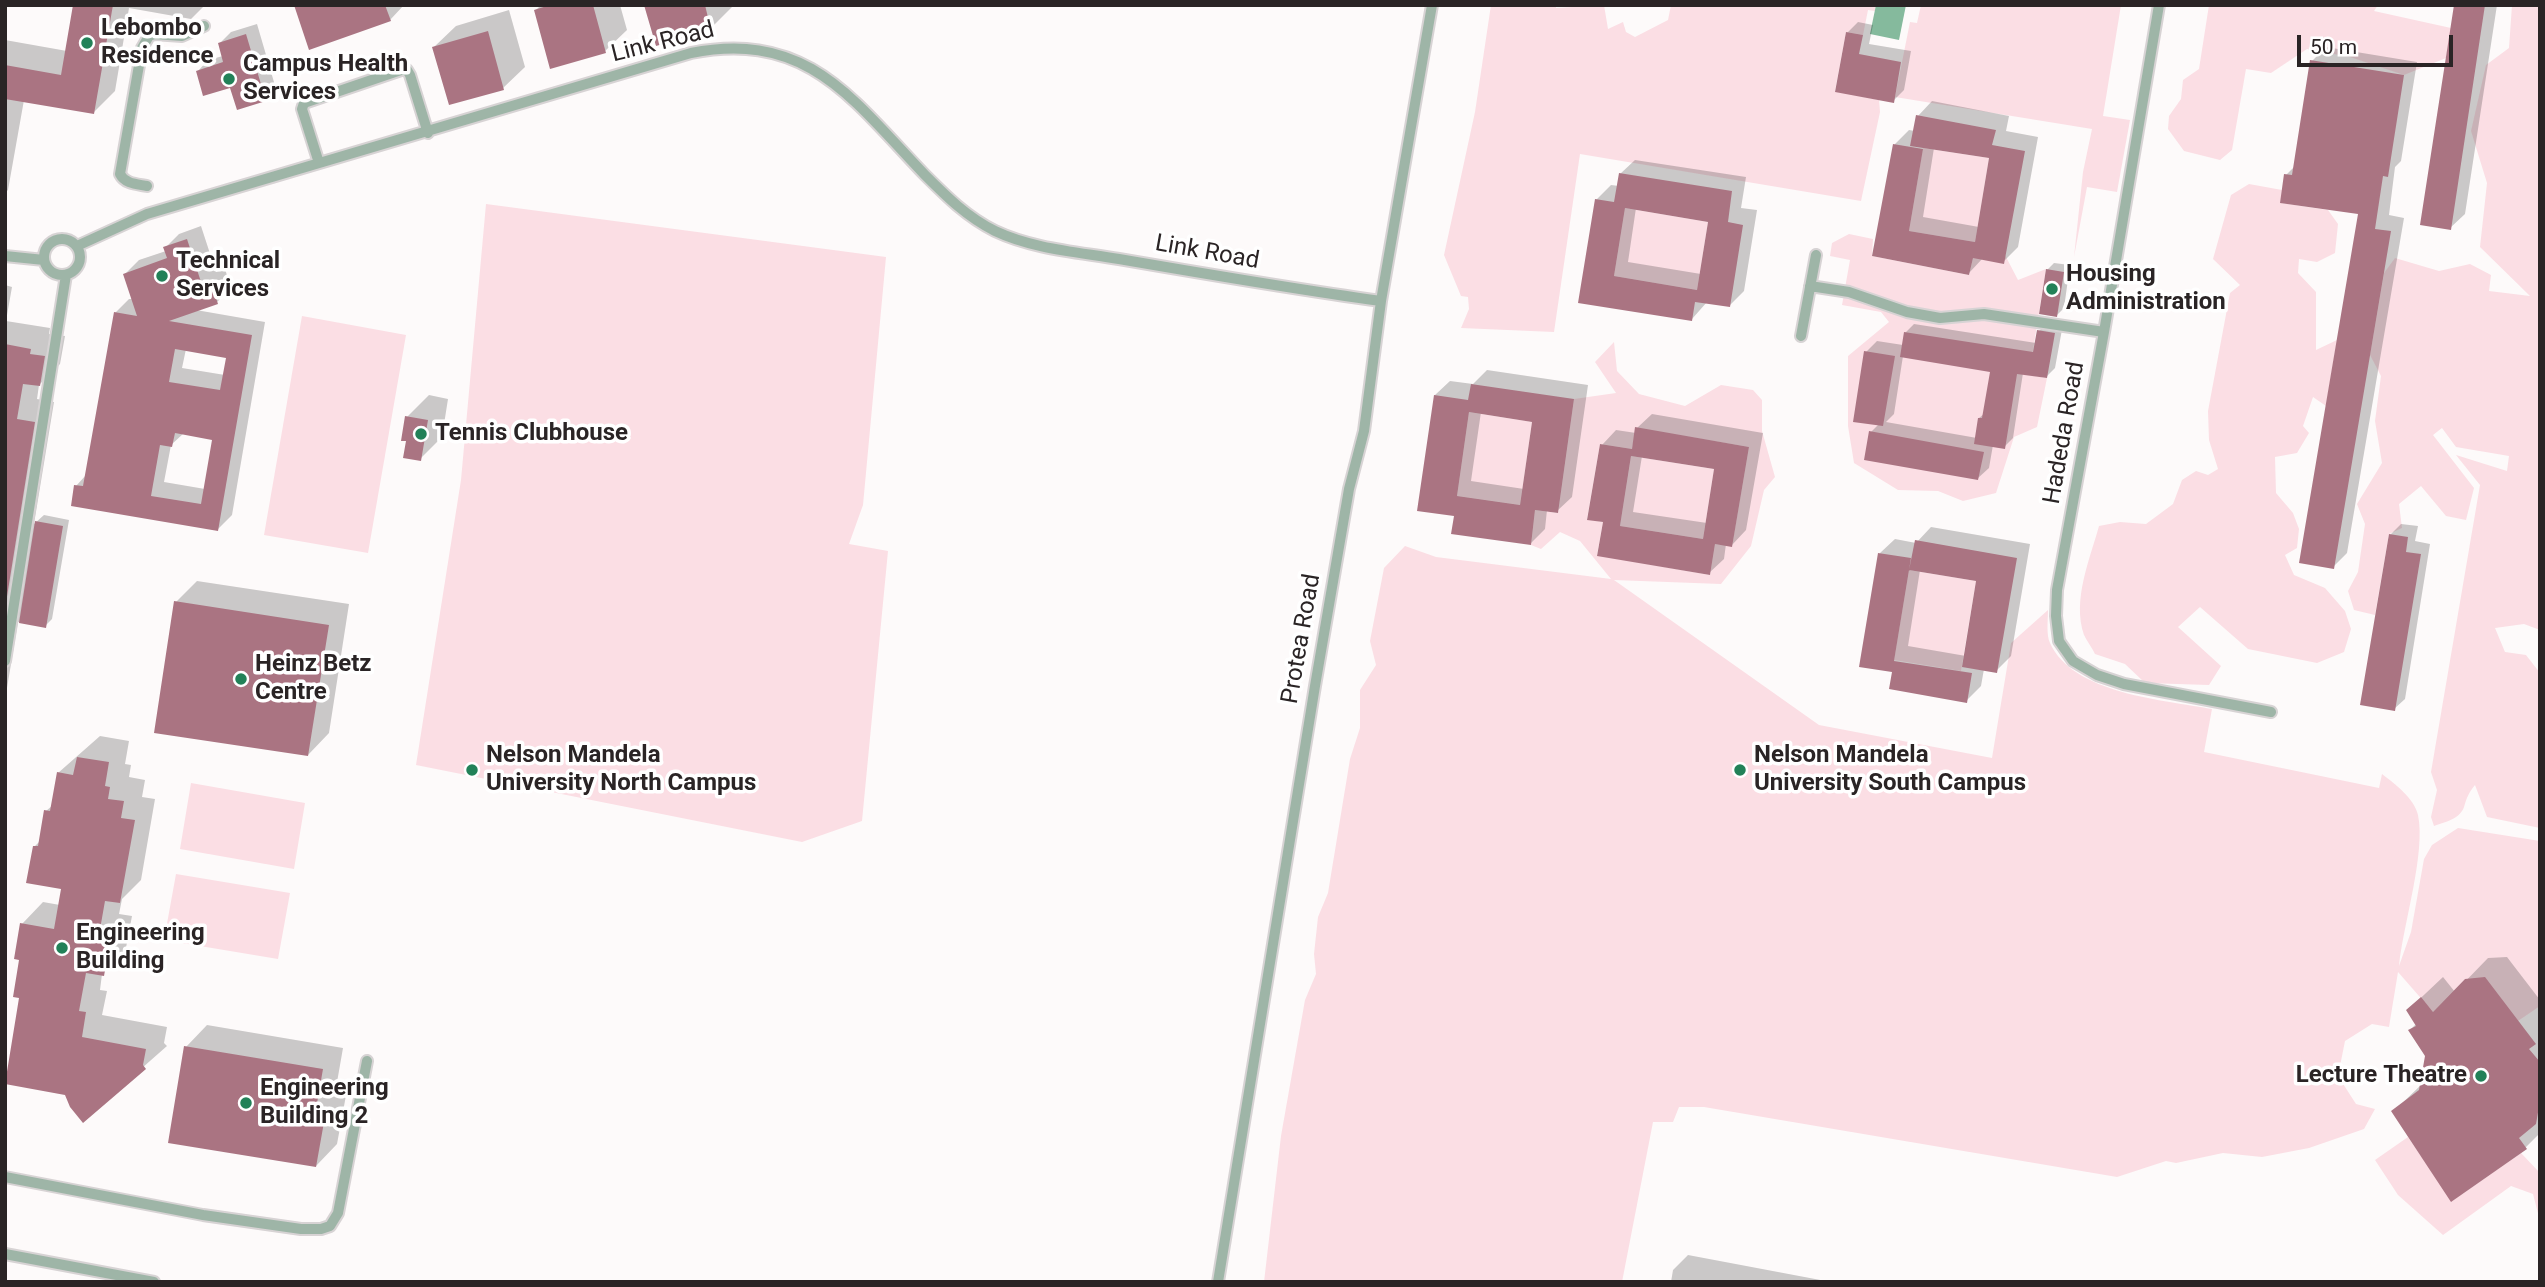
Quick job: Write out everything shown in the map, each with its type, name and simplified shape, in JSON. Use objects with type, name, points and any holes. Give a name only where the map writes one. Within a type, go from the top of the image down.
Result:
[{"type":"lane","name":"Protea Road","points":[[1218,1282],[1315,686],[1349,489],[1364,431],[1381,301],[1432,5]]},
{"type":"lane","name":"Hadeda Road","points":[[2159,5],[2057,590],[2059,641],[2073,661],[2096,675],[2124,684],[2270,712]]},
{"type":"lane","points":[[147,186],[124,180],[120,174],[142,48],[149,36],[154,34],[182,36],[204,26]]},
{"type":"lane","name":"Link Road","points":[[77,246],[147,214],[691,53],[731,48],[762,51],[791,58],[827,77],[957,207],[997,232],[1041,246],[1281,287],[1381,301]]},
{"type":"lane","points":[[319,163],[302,109],[304,103],[401,70],[407,70],[410,75],[428,133]]},
{"type":"lane","points":[[55,240],[67,240],[77,246],[80,258],[76,269],[66,275],[54,275],[44,260],[46,248],[55,240]]},
{"type":"lane","points":[[1801,336],[1816,255]]},
{"type":"lane","points":[[5,256],[44,260]]},
{"type":"lane","points":[[5,661],[66,275]]},
{"type":"lane","points":[[1811,286],[1849,292],[1907,312],[1940,318],[1984,314],[2104,332]]},
{"type":"lane","points":[[5,1177],[203,1215],[301,1229],[321,1229],[330,1226],[338,1213],[367,1061]]},
{"type":"lane","points":[[5,1254],[154,1282]]},
{"type":"shaded area","points":[[1491,5],[1556,5],[1556,8],[1604,5],[1608,29],[1623,22],[1626,32],[1635,37],[1668,20],[1671,5],[1876,5],[1875,11],[1868,10],[1863,35],[1846,32],[1835,91],[1879,100],[1880,112],[1861,201],[1580,154],[1554,332],[1461,328],[1469,309],[1468,297],[1461,296],[1444,255],[1475,112]]},
{"type":"shaded area","points":[[1876,5],[1906,5],[1899,40],[1870,34]]},
{"type":"shaded area","points":[[1921,5],[2121,5],[2103,116],[2130,120],[2117,192],[2087,187],[2074,257],[2083,172],[2092,129],[1895,97],[1910,22],[1917,23]]},
{"type":"shaded area","points":[[2209,5],[2378,5],[2374,11],[2451,28],[2446,58],[2404,75],[2350,57],[2307,49],[2271,73],[2246,69],[2232,150],[2220,160],[2184,151],[2168,129],[2169,116],[2181,99],[2183,80],[2199,69]]},
{"type":"shaded area","points":[[2512,5],[2540,5],[2540,630],[2524,624],[2495,628],[2505,652],[2526,655],[2540,673],[2540,828],[2487,817],[2475,785],[2459,814],[2452,820],[2434,826],[2431,817],[2437,790],[2431,772],[2480,485],[2456,455],[2507,471],[2509,456],[2456,447],[2442,428],[2433,435],[2474,488],[2466,520],[2446,516],[2421,486],[2399,504],[2402,528],[2389,534],[2375,615],[2354,610],[2348,591],[2358,572],[2365,524],[2357,504],[2382,463],[2375,421],[2381,376],[2370,355],[2384,273],[2395,258],[2439,271],[2470,264],[2491,275],[2489,291],[2530,296],[2480,247],[2487,183],[2471,131],[2486,65],[2509,48]]},
{"type":"shaded area","points":[[1923,148],[1989,158],[1975,242],[1909,231]]},
{"type":"shaded area","points":[[2249,184],[2282,190],[2281,203],[2328,210],[2338,224],[2335,253],[2317,262],[2299,259],[2298,273],[2316,292],[2316,350],[2337,340],[2326,406],[2313,397],[2303,426],[2309,433],[2297,453],[2275,457],[2276,493],[2293,513],[2299,529],[2297,548],[2285,555],[2294,575],[2325,588],[2345,611],[2351,629],[2344,652],[2317,663],[2248,649],[2200,607],[2178,627],[2221,666],[2209,685],[2145,683],[2125,664],[2095,654],[2084,635],[2081,594],[2099,526],[2120,522],[2146,524],[2173,504],[2182,480],[2196,471],[2208,475],[2218,469],[2209,440],[2208,411],[2230,293],[2240,285],[2213,259],[2231,195]]},
{"type":"shaded area","points":[[486,204],[886,257],[863,505],[849,544],[888,551],[862,821],[802,842],[416,765],[461,480]]},
{"type":"shaded area","points":[[1625,208],[1708,222],[1697,290],[1614,276]]},
{"type":"shaded area","points":[[1849,234],[1873,239],[1872,256],[1969,275],[1973,258],[2005,255],[2018,280],[2046,269],[2029,375],[2047,378],[2037,427],[2014,437],[1996,493],[1963,501],[1938,491],[1898,490],[1854,463],[1848,426],[1848,356],[1889,322],[1881,312],[1842,305],[1850,260],[1830,256],[1832,243]]},
{"type":"shaded area","points":[[302,316],[406,335],[368,553],[264,535]]},
{"type":"shaded area","points":[[1614,342],[1617,371],[1639,394],[1685,406],[1721,385],[1753,390],[1762,400],[1762,431],[1775,477],[1764,490],[1751,546],[1721,584],[1614,580],[1819,725],[1992,758],[2011,643],[2048,610],[2050,643],[2062,660],[2078,674],[2122,692],[2212,709],[2204,752],[2379,788],[2382,774],[2403,792],[2416,809],[2420,831],[2417,869],[2399,966],[2411,932],[2424,859],[2432,845],[2458,828],[2540,841],[2540,1006],[2518,1021],[2465,979],[2433,1012],[2398,972],[2389,1027],[2372,1024],[2345,1041],[2338,1076],[2356,1104],[2375,1109],[2364,1129],[2309,1148],[2262,1157],[2223,1153],[2176,1163],[2166,1161],[2117,1177],[1704,1107],[1679,1107],[1673,1122],[1653,1122],[1622,1282],[1264,1282],[1281,1136],[1305,1000],[1316,974],[1314,954],[1318,917],[1328,893],[1350,759],[1360,728],[1360,690],[1376,665],[1370,641],[1384,568],[1405,546],[1436,557],[1611,579],[1580,541],[1560,532],[1541,549],[1531,545],[1535,510],[1558,513],[1574,399],[1616,393],[1595,362]],"holes":[[[1636,428],[1749,447],[1732,546],[1715,544],[1710,575],[1597,555],[1603,522],[1587,519],[1600,444],[1632,449]]]},
{"type":"shaded area","points":[[1469,412],[1532,422],[1520,505],[1457,496]]},
{"type":"shaded area","points":[[1631,456],[1714,469],[1703,539],[1620,526]]},
{"type":"shaded area","points":[[1909,570],[1976,581],[1961,671],[1894,660]]},
{"type":"shaded area","points":[[191,783],[305,803],[294,869],[180,849]]},
{"type":"shaded area","points":[[176,874],[290,893],[278,959],[164,940]]},
{"type":"shaded area","points":[[2408,1137],[2452,1201],[2521,1153],[2540,1173],[2540,1221],[2533,1194],[2511,1186],[2443,1235],[2398,1195],[2375,1160]]},
{"type":"building","name":"Lebombo Residence","points":[[73,5],[113,5],[94,114],[5,99],[5,65],[61,75]]},
{"type":"building","points":[[294,5],[385,5],[391,21],[309,50]]},
{"type":"building","points":[[550,5],[593,5],[606,53],[550,69],[534,10]]},
{"type":"building","points":[[644,5],[705,5],[711,30],[656,46]]},
{"type":"building","points":[[2454,5],[2485,5],[2451,230],[2420,225]]},
{"type":"building","points":[[488,31],[504,90],[449,105],[432,47]]},
{"type":"building","points":[[1846,32],[1863,35],[1859,54],[1901,62],[1894,103],[1835,92]]},
{"type":"building","name":"Campus Health Services","points":[[246,34],[266,101],[237,110],[230,88],[203,96],[196,71],[223,62],[218,43]]},
{"type":"building","points":[[2310,60],[2404,75],[2388,177],[2383,176],[2375,229],[2391,231],[2334,569],[2299,563],[2358,214],[2280,203],[2284,174],[2292,175]]},
{"type":"building","points":[[1916,115],[1996,130],[1992,145],[2025,151],[2004,264],[1973,258],[1969,275],[1872,256],[1893,144],[1923,149],[1909,231],[1975,242],[1989,158],[1910,146]]},
{"type":"building","points":[[1619,173],[1732,191],[1728,222],[1743,225],[1730,307],[1695,302],[1692,321],[1578,303],[1595,199],[1614,202]],"holes":[[[1625,208],[1708,222],[1697,290],[1614,276]]]},
{"type":"building","points":[[187,239],[202,285],[211,282],[218,304],[169,321],[252,335],[218,531],[71,506],[74,485],[83,486],[114,312],[137,316],[123,274],[167,258],[163,247]],"holes":[[[175,349],[226,358],[220,390],[169,382]],[[175,433],[212,440],[201,504],[151,496],[160,445],[172,447]]]},
{"type":"building","name":"Housing Administration","points":[[2046,269],[2064,272],[2057,317],[2039,314]]},
{"type":"building","points":[[2037,330],[2055,333],[2047,378],[2017,374],[2005,449],[1974,444],[1978,418],[1982,418],[1990,372],[1900,357],[1904,332],[2033,352]]},
{"type":"building","points":[[5,344],[31,349],[30,354],[45,356],[40,386],[23,384],[17,419],[35,422],[5,609]]},
{"type":"building","points":[[1864,351],[1895,356],[1883,426],[1853,422]]},
{"type":"building","points":[[1471,384],[1574,399],[1558,513],[1535,510],[1531,545],[1451,534],[1454,516],[1417,511],[1434,395],[1468,400]],"holes":[[[1469,412],[1532,422],[1520,505],[1457,496]]]},
{"type":"building","name":"Tennis Clubhouse","points":[[405,416],[428,420],[421,461],[403,458],[406,441],[401,441]]},
{"type":"building","points":[[1635,427],[1749,447],[1732,547],[1715,544],[1710,575],[1597,556],[1603,522],[1587,520],[1600,444],[1632,449]],"holes":[[[1631,456],[1714,469],[1703,539],[1620,526]]]},
{"type":"building","points":[[1869,431],[1984,452],[1978,480],[1864,460]]},
{"type":"building","points":[[35,521],[63,526],[46,628],[19,623]]},
{"type":"building","points":[[2389,534],[2408,537],[2406,552],[2421,554],[2395,711],[2360,705]]},
{"type":"building","points":[[1915,540],[2017,558],[1997,673],[1962,667],[1976,581],[1909,570]]},
{"type":"building","points":[[1878,553],[1911,558],[1894,661],[1972,673],[1967,703],[1889,689],[1892,672],[1859,667]]},
{"type":"building","name":"Heinz Betz Centre","points":[[174,601],[329,625],[308,756],[154,733]]},
{"type":"building","name":"Engineering Building","points":[[77,757],[109,762],[105,786],[110,787],[108,799],[124,801],[121,818],[135,820],[120,903],[105,901],[99,935],[111,937],[104,976],[86,973],[79,1011],[86,1012],[82,1037],[146,1049],[143,1065],[146,1069],[83,1123],[70,1107],[65,1095],[5,1084],[19,998],[13,997],[19,960],[14,959],[20,923],[54,929],[61,889],[26,883],[33,846],[38,846],[44,810],[50,811],[57,772],[73,775]]},
{"type":"building","name":"Lecture Theatre","points":[[2485,977],[2536,1044],[2529,1049],[2540,1062],[2540,1101],[2536,1124],[2519,1138],[2527,1149],[2451,1202],[2391,1111],[2419,1090],[2425,1056],[2408,1030],[2416,1026],[2406,1010],[2421,997],[2433,1012],[2465,979]]},
{"type":"building","name":"Engineering Building 2","points":[[184,1046],[323,1069],[316,1109],[326,1111],[316,1167],[168,1143]]},
{"type":"place","name":"Lebombo Residence","points":[[87,43]]},
{"type":"place","name":"Campus Health Services","points":[[229,79]]},
{"type":"place","name":"Technical Services","points":[[162,276]]},
{"type":"place","name":"Housing Administration","points":[[2052,289]]},
{"type":"place","name":"Tennis Clubhouse","points":[[421,434]]},
{"type":"place","name":"Heinz Betz Centre","points":[[241,679]]},
{"type":"place","name":"Nelson Mandela University North Campus","points":[[472,770]]},
{"type":"place","name":"Nelson Mandela University South Campus","points":[[1740,770]]},
{"type":"place","name":"Engineering Building","points":[[62,948]]},
{"type":"place","name":"Lecture Theatre","points":[[2481,1076]]},
{"type":"place","name":"Engineering Building 2","points":[[246,1103]]}]
